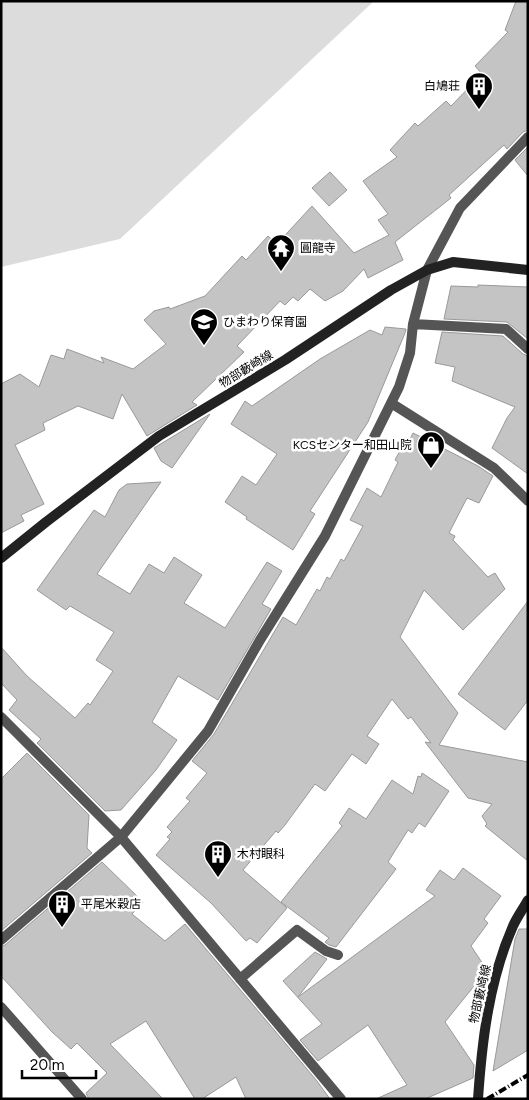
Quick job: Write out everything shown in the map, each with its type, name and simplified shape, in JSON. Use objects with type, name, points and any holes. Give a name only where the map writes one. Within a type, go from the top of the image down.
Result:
[{"type":"main road","name":"物部藪崎線","points":[[1,558],[159,436],[285,360],[391,290],[427,270],[453,262],[528,270]]},
{"type":"main road","name":"物部藪崎線","points":[[478,1099],[486,1020],[496,973],[513,926],[528,900]]},
{"type":"street","points":[[1,940],[121,837],[208,730],[260,640],[325,536],[399,387],[410,352],[413,324],[427,270],[460,208],[528,137]]},
{"type":"street","points":[[413,324],[506,329],[528,349]]},
{"type":"street","points":[[391,403],[494,468],[528,501]]},
{"type":"street","points":[[1,718],[121,837],[341,1099]]},
{"type":"street","points":[[240,979],[297,930],[326,951],[338,955]]},
{"type":"street","points":[[1,1007],[82,1099]]},
{"type":"shaded area","points":[[1,1],[374,1],[120,239],[1,267]]},
{"type":"building","points":[[516,1],[528,1],[528,130],[523,132],[507,149],[504,145],[449,195],[451,198],[395,242],[403,260],[368,278],[364,269],[343,291],[325,301],[310,289],[298,301],[293,297],[285,305],[280,301],[237,346],[244,352],[192,402],[197,405],[147,436],[122,394],[113,419],[78,406],[43,423],[45,430],[15,445],[44,504],[21,515],[24,521],[1,533],[1,384],[20,374],[39,387],[51,355],[64,359],[67,349],[104,363],[101,357],[133,369],[166,344],[144,320],[154,311],[169,307],[170,309],[205,296],[242,256],[246,260],[268,236],[277,244],[312,206],[354,253],[389,235],[378,220],[388,214],[363,181],[397,157],[390,150],[415,123],[418,126],[446,101],[451,106],[482,74],[475,66],[508,32],[505,30]]},
{"type":"building","points":[[528,147],[528,176],[515,160]]},
{"type":"building","points":[[330,172],[347,190],[329,206],[312,188]]},
{"type":"building","points":[[478,285],[528,287],[528,339],[507,322],[444,319],[451,286],[478,287]]},
{"type":"building","points":[[385,327],[406,329],[368,422],[310,511],[315,514],[293,550],[246,519],[247,517],[225,502],[242,476],[256,485],[277,454],[231,424],[245,401],[252,406],[320,359],[370,330],[382,335]]},
{"type":"building","points":[[442,332],[503,336],[523,354],[528,356],[528,474],[492,448],[507,418],[515,407],[452,381],[455,367],[435,363]]},
{"type":"building","points":[[210,414],[172,468],[161,461],[154,448]]},
{"type":"building","points":[[413,433],[478,466],[493,476],[479,503],[467,498],[449,533],[455,536],[453,540],[488,577],[495,573],[505,589],[463,630],[424,590],[400,637],[458,713],[439,745],[528,762],[528,861],[485,826],[487,824],[482,816],[492,804],[468,798],[425,742],[431,743],[411,717],[408,719],[392,699],[367,736],[379,744],[366,764],[352,754],[325,791],[315,784],[285,825],[278,833],[276,831],[243,870],[287,908],[257,943],[250,938],[246,941],[211,903],[156,855],[170,839],[167,837],[172,832],[167,827],[190,801],[186,798],[207,773],[192,761],[214,734],[283,617],[296,625],[317,589],[320,591],[327,577],[330,579],[341,559],[344,561],[363,526],[350,520],[367,488],[381,497],[398,462],[395,460],[406,439],[409,441]]},
{"type":"building","points":[[161,482],[97,574],[130,594],[149,564],[164,573],[174,557],[202,575],[184,603],[225,628],[267,562],[282,571],[262,604],[271,609],[218,700],[178,676],[152,722],[177,740],[156,770],[121,810],[105,811],[37,743],[41,739],[9,710],[17,700],[1,683],[1,647],[27,676],[75,718],[88,703],[90,705],[113,671],[96,660],[114,632],[70,606],[66,610],[37,590],[94,510],[105,517],[119,490],[127,484]]},
{"type":"building","points":[[528,601],[528,700],[505,730],[458,694]]},
{"type":"building","points":[[27,753],[89,815],[87,848],[92,853],[1,931],[1,779]]},
{"type":"building","points":[[422,773],[449,791],[425,827],[419,823],[412,833],[408,830],[388,862],[396,869],[336,947],[329,945],[325,942],[329,938],[281,902],[342,826],[339,823],[349,808],[366,819],[392,780],[413,794],[418,776],[421,777]]},
{"type":"building","points":[[102,862],[143,902],[132,914],[165,941],[185,924],[330,1099],[246,1099],[236,1077],[202,1099],[195,1099],[146,1021],[110,1044],[163,1099],[89,1099],[86,1093],[107,1073],[77,1043],[71,1049],[52,1032],[1,976],[1,947]]},
{"type":"building","points":[[463,868],[501,896],[484,919],[488,923],[471,946],[487,970],[445,1022],[474,1065],[473,1078],[425,1099],[376,1099],[407,1085],[368,1025],[318,1061],[300,1040],[322,1024],[283,981],[315,952],[327,959],[298,997],[435,896],[426,890],[440,870],[454,880]]},
{"type":"building","points":[[519,929],[528,929],[528,1050],[493,1071],[515,939]]},
{"type":"railway","points":[[487,1099],[528,1075]]},
{"type":"place","name":"白鳩荘","points":[[479,110]]},
{"type":"place","name":"圓龍寺","points":[[281,272]]},
{"type":"place","name":"ひまわり保育園","points":[[204,346]]},
{"type":"place","name":"KCSセンター和田山院","points":[[431,469]]},
{"type":"place","name":"木村眼科","points":[[218,878]]},
{"type":"place","name":"平尾米穀店","points":[[62,928]]}]
